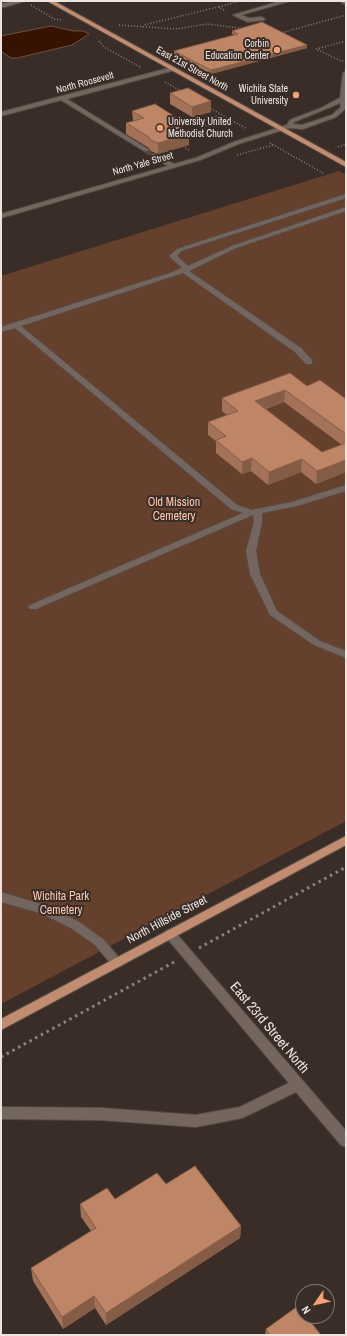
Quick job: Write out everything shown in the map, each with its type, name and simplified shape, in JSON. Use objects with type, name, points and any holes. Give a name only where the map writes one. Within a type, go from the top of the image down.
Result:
[{"type":"main road","name":"East 21st Street North","points":[[50,1],[346,165]]},
{"type":"main road","name":"North Hillside Street","points":[[1,1025],[346,840]]},
{"type":"street","points":[[1,6],[22,1]]},
{"type":"street","points":[[262,19],[248,20],[236,14],[287,1]]},
{"type":"street","name":"North Roosevelt","points":[[1,114],[173,69]]},
{"type":"street","name":"North Yale Street","points":[[1,216],[198,159],[289,126],[303,128],[334,116],[344,107],[346,73]]},
{"type":"street","points":[[62,98],[146,150]]},
{"type":"street","name":"North Yale Street","points":[[289,126],[292,121],[344,99]]},
{"type":"street","points":[[154,155],[173,166]]},
{"type":"street","points":[[309,362],[298,350],[184,269],[173,256],[179,250],[346,196]]},
{"type":"street","points":[[1,330],[173,275],[234,247],[346,209]]},
{"type":"street","points":[[16,325],[234,507],[254,513],[258,522],[251,551],[255,574],[273,612],[317,643],[346,655]]},
{"type":"street","points":[[33,607],[254,513],[294,504],[346,488]]},
{"type":"street","points":[[1,897],[43,909],[75,925],[99,942],[117,963]]},
{"type":"street","name":"East 23rd Street North","points":[[170,934],[346,1141]]},
{"type":"street","points":[[1,1114],[101,1114],[196,1121],[242,1112],[298,1085]]},
{"type":"path","points":[[143,27],[144,25],[240,1]]},
{"type":"path","points":[[30,4],[54,19],[64,21]]},
{"type":"path","points":[[218,7],[226,11],[227,14]]},
{"type":"path","points":[[275,30],[281,33],[346,15]]},
{"type":"path","points":[[100,28],[113,25],[176,29],[208,24],[221,25],[234,29],[240,28]]},
{"type":"path","points":[[97,39],[104,48],[187,95]]},
{"type":"path","points":[[346,41],[316,49],[340,61],[346,61]]},
{"type":"path","points":[[208,107],[323,173]]},
{"type":"path","points":[[175,128],[222,114]]},
{"type":"path","points":[[192,118],[229,140]]},
{"type":"path","points":[[342,149],[338,147],[346,144]]},
{"type":"green space","name":"Old Mission Cemetery","points":[[339,171],[346,175],[346,821],[1,1004],[1,276]]},
{"type":"shaded area","points":[[51,26],[74,31],[83,31],[89,34],[72,45],[17,58],[11,58],[1,51],[1,36]]},
{"type":"building","name":"Corbin Education Center","points":[[262,22],[307,45],[211,70],[174,51],[238,34],[232,31]]},
{"type":"building","points":[[188,88],[211,101],[192,107],[170,93]]},
{"type":"building","points":[[155,104],[177,118],[174,118],[179,121],[175,123],[184,128],[181,129],[189,134],[158,143],[149,139],[149,137],[126,123],[144,118],[132,111]]},
{"type":"building","points":[[290,373],[307,386],[320,380],[346,399],[346,434],[285,390],[255,401],[322,452],[346,443],[346,460],[317,471],[302,459],[269,472],[252,458],[242,462],[216,440],[226,436],[208,422],[238,411],[222,398]]},
{"type":"building","points":[[195,1166],[241,1226],[106,1313],[94,1296],[62,1317],[31,1268],[96,1228],[80,1204],[107,1188],[115,1199],[157,1173],[166,1184]]},
{"type":"building","points":[[295,1308],[295,1324],[312,1324],[321,1335],[270,1335],[266,1329]]},
{"type":"tunnel","points":[[146,150],[154,155]]},
{"type":"place","name":"Corbin Education Center","points":[[277,50]]},
{"type":"place","name":"Wichita State University","points":[[296,95]]},
{"type":"place","name":"University United Methodist Church","points":[[160,128]]},
{"type":"park label","name":"Wichita Park Cemetery","points":[[61,904]]}]
